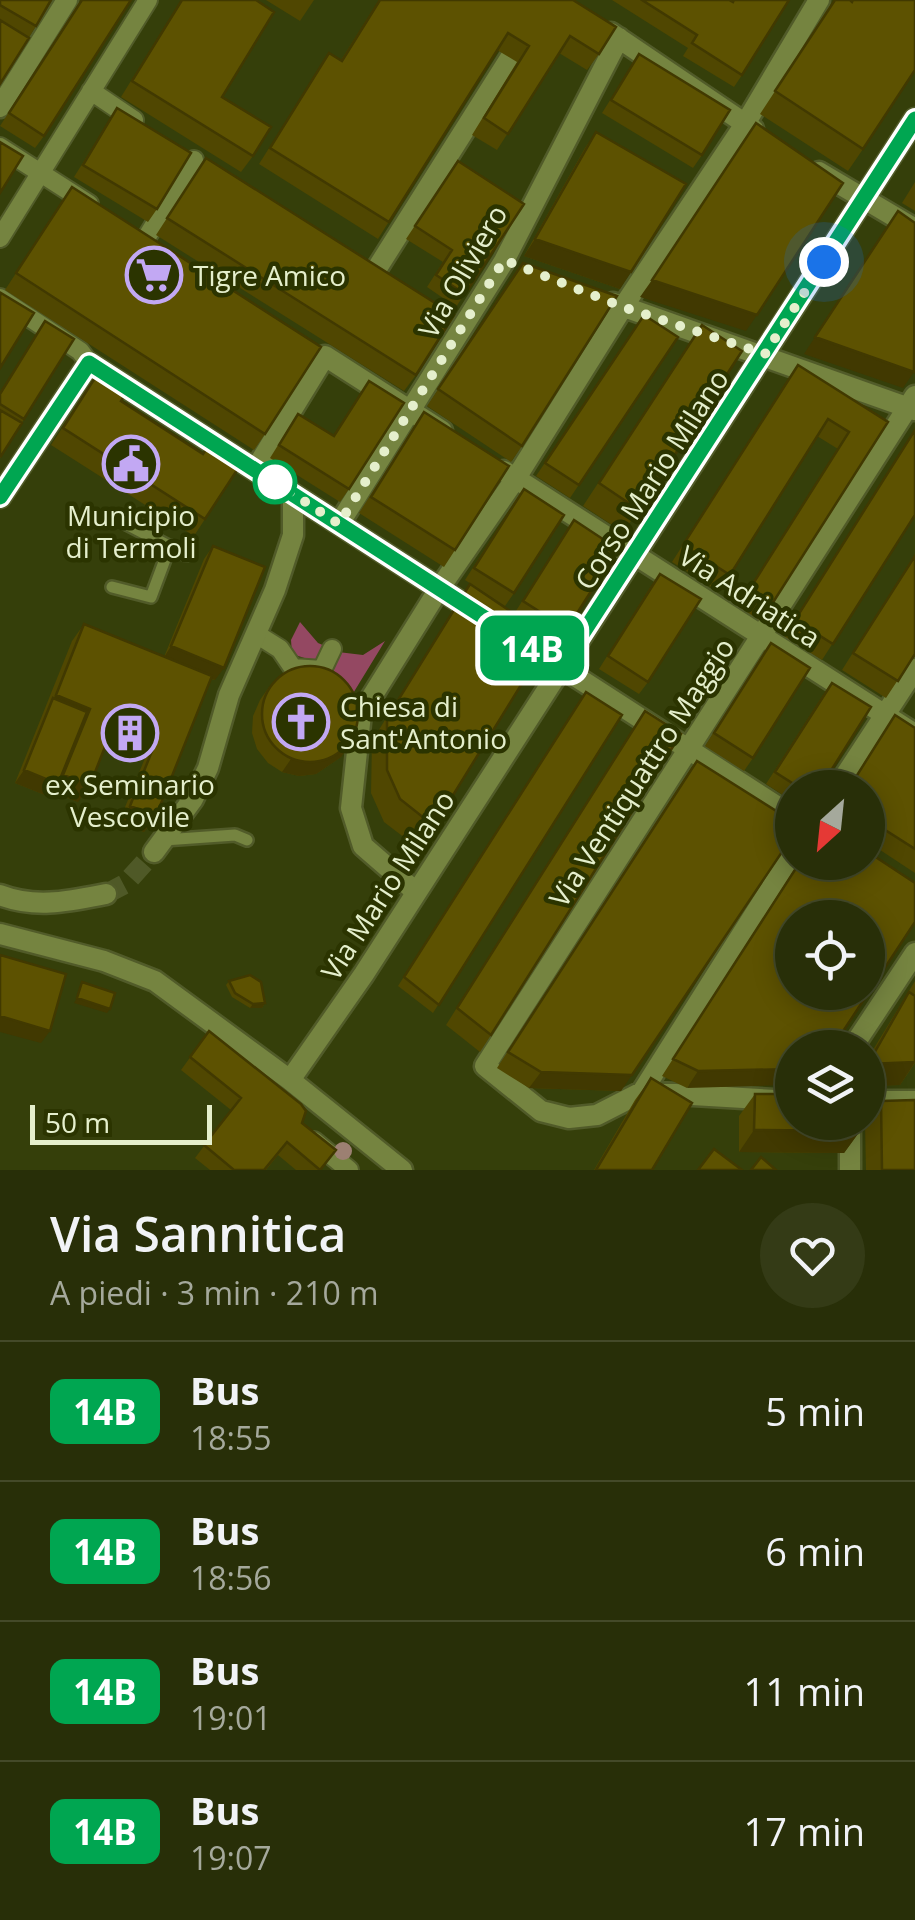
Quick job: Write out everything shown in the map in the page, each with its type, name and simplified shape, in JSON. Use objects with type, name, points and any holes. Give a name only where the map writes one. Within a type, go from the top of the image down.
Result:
[{"type":"street","points":[[0,107],[25,47],[67,0]]},
{"type":"street","points":[[0,238],[146,0]]},
{"type":"street","points":[[416,892],[363,846],[352,808],[361,714],[439,588],[516,478],[623,307],[745,124],[819,0]]},
{"type":"street","points":[[589,19],[774,143]]},
{"type":"street","name":"Via Oliviero","points":[[339,524],[410,410],[455,324],[512,264],[619,38]]},
{"type":"street","points":[[376,270],[510,58]]},
{"type":"street","points":[[91,91],[150,130]]},
{"type":"street","name":"Corso Mario Milano","points":[[561,667],[915,119]]},
{"type":"street","points":[[0,147],[100,211]]},
{"type":"street","points":[[161,250],[137,235],[194,159]]},
{"type":"street","points":[[804,162],[915,229]]},
{"type":"street","points":[[589,294],[913,404]]},
{"type":"street","points":[[0,298],[80,351],[89,363],[775,805]]},
{"type":"street","points":[[254,470],[317,350],[456,440]]},
{"type":"street","points":[[2,488],[89,363]]},
{"type":"street","name":"Via Ventiquattro Maggio","points":[[642,1092],[597,1115],[569,1118],[541,1111],[485,1066],[913,404]]},
{"type":"street","name":"Via Adriatica","points":[[486,459],[915,734]]},
{"type":"street","points":[[159,846],[193,799],[208,768],[229,695],[293,535],[293,495]]},
{"type":"street","points":[[256,634],[280,650],[293,668],[322,670],[332,650]]},
{"type":"street","name":"Via Mario Milano","points":[[290,1080],[561,667]]},
{"type":"street","points":[[849,770],[915,670]]},
{"type":"street","points":[[775,1100],[642,1092],[776,880]]},
{"type":"street","points":[[0,895],[29,903],[58,904],[106,894]]},
{"type":"street","points":[[0,934],[104,960],[155,981],[290,1080],[402,1170]]},
{"type":"street","points":[[868,1030],[891,1004],[915,953]]},
{"type":"street","points":[[885,1101],[915,1101]]},
{"type":"street","points":[[302,1125],[304,1132],[338,1165]]},
{"type":"street","points":[[850,1140],[850,1170]]},
{"type":"lane","points":[[113,517],[186,555]]},
{"type":"lane","points":[[112,587],[151,597],[170,546]]},
{"type":"lane","points":[[159,846],[234,835],[248,840]]},
{"type":"shaded area","points":[[300,622],[325,646],[317,662],[292,654],[291,640]]},
{"type":"shaded area","points":[[385,641],[352,695],[330,666],[338,652],[363,655]]},
{"type":"building","points":[[0,0],[51,0],[36,26],[0,5]]},
{"type":"building","points":[[82,0],[131,0],[44,136],[9,113]]},
{"type":"building","points":[[182,0],[256,0],[274,12],[222,97],[271,127],[253,156],[132,81]]},
{"type":"building","points":[[380,0],[573,0],[616,27],[599,54],[570,36],[508,134],[484,118],[529,46],[508,33],[389,222],[270,148],[329,53],[342,61]]},
{"type":"building","points":[[642,0],[789,0],[742,75],[692,43],[697,35]]},
{"type":"building","points":[[835,0],[915,0],[915,70],[863,149],[775,91]]},
{"type":"building","points":[[0,20],[29,38],[0,84]]},
{"type":"building","points":[[639,54],[730,110],[702,155],[611,100]]},
{"type":"building","points":[[117,108],[191,153],[157,209],[83,165]]},
{"type":"building","points":[[756,123],[843,183],[757,315],[652,280]]},
{"type":"building","points":[[596,132],[686,184],[631,272],[535,239]]},
{"type":"building","points":[[0,142],[23,156],[0,193]]},
{"type":"building","points":[[206,158],[454,315],[416,375],[167,218]]},
{"type":"building","points":[[458,161],[524,204],[465,294],[436,275],[452,250],[415,226]]},
{"type":"building","points":[[72,187],[321,347],[265,434],[16,273]]},
{"type":"building","points":[[898,211],[915,223],[914,372],[815,337]]},
{"type":"building","points":[[523,263],[617,296],[522,446],[438,389]]},
{"type":"building","points":[[1,293],[34,313],[0,368],[0,296]]},
{"type":"building","points":[[644,315],[678,337],[579,485],[545,463]]},
{"type":"building","points":[[45,321],[74,339],[24,419],[0,404],[0,394]]},
{"type":"building","points":[[702,325],[742,351],[639,510],[599,483]]},
{"type":"building","points":[[798,365],[888,422],[772,604],[749,590],[849,432],[828,419],[730,575],[683,545]]},
{"type":"building","name":"Municipio di Termoli","points":[[100,370],[129,388],[121,401],[203,454],[212,441],[243,461],[205,519],[63,428]]},
{"type":"building","points":[[369,381],[404,403],[349,489],[279,445],[298,414],[334,436]]},
{"type":"building","points":[[0,410],[22,423],[1,456],[0,455]]},
{"type":"building","points":[[424,412],[509,466],[455,550],[371,497]]},
{"type":"building","points":[[915,430],[915,515],[833,644],[795,620]]},
{"type":"building","points":[[524,489],[564,515],[514,593],[474,568]]},
{"type":"building","points":[[574,520],[618,549],[567,629],[523,601]]},
{"type":"building","points":[[213,546],[265,567],[224,668],[171,646]]},
{"type":"building","points":[[915,556],[915,654],[898,681],[853,653]]},
{"type":"building","points":[[660,574],[701,599],[648,682],[608,656]]},
{"type":"building","points":[[470,584],[550,638],[434,826],[400,799],[387,770],[387,718]]},
{"type":"building","name":"ex Seminario Vescovile","points":[[84,624],[212,676],[156,816],[130,806],[156,741],[114,724],[90,785],[63,775],[90,709],[56,695]]},
{"type":"building","points":[[771,643],[810,668],[753,758],[714,733]]},
{"type":"building","name":"Chiesa di Sant'Antonio","points":[[310,666],[328,669],[344,680],[355,696],[355,732],[344,748],[328,759],[310,762],[292,759],[276,748],[265,732],[262,714],[265,696],[276,680],[292,669]]},
{"type":"building","points":[[832,683],[871,707],[831,770],[776,770]]},
{"type":"building","points":[[586,692],[622,715],[439,1005],[404,977]]},
{"type":"building","points":[[53,698],[87,712],[58,784],[24,770]]},
{"type":"building","points":[[645,711],[681,734],[491,1035],[457,1008]]},
{"type":"building","points":[[895,715],[915,728],[915,849],[885,830],[885,770],[860,770]]},
{"type":"building","points":[[697,761],[775,810],[775,862],[632,1075],[541,1072],[508,1052]]},
{"type":"building","points":[[885,863],[915,883],[915,922],[885,968],[885,900],[776,900],[788,880],[885,880]]},
{"type":"building","points":[[775,901],[775,1010],[857,1010],[844,1030],[775,1030],[775,1069],[698,1071],[673,1059]]},
{"type":"building","points":[[0,955],[66,974],[50,1031],[0,1016]]},
{"type":"building","points":[[250,975],[261,982],[265,1003],[253,1004],[235,993],[229,981]]},
{"type":"building","points":[[82,982],[115,993],[110,1009],[77,998]]},
{"type":"building","points":[[909,992],[915,996],[915,1062],[885,1063],[885,1034]]},
{"type":"building","points":[[209,1031],[301,1104],[306,1111],[302,1123],[336,1150],[320,1170],[287,1142],[264,1170],[234,1170],[204,1145],[241,1098],[190,1057]]},
{"type":"building","points":[[651,1078],[692,1103],[652,1170],[596,1170]]},
{"type":"building","points":[[755,1094],[775,1094],[775,1130],[754,1130]]},
{"type":"building","points":[[915,1100],[915,1170],[882,1170],[885,1101]]},
{"type":"building","points":[[714,1149],[742,1170],[698,1170]]},
{"type":"building","points":[[761,1157],[776,1170],[751,1170]]},
{"type":"tunnel","points":[[106,894],[125,884],[154,852]]},
{"type":"bus line","name":"14B","points":[[0,497],[89,363],[561,667],[915,119]]},
{"type":"place","name":"Tigre Amico","points":[[154,275]]},
{"type":"place","name":"Municipio di Termoli","points":[[131,464]]},
{"type":"place","name":"Chiesa di Sant'Antonio","points":[[301,722]]},
{"type":"place","name":"ex Seminario Vescovile","points":[[130,733]]},
{"type":"route","points":[[275,482],[339,524],[504,260],[623,307],[765,354],[824,262]]}]
